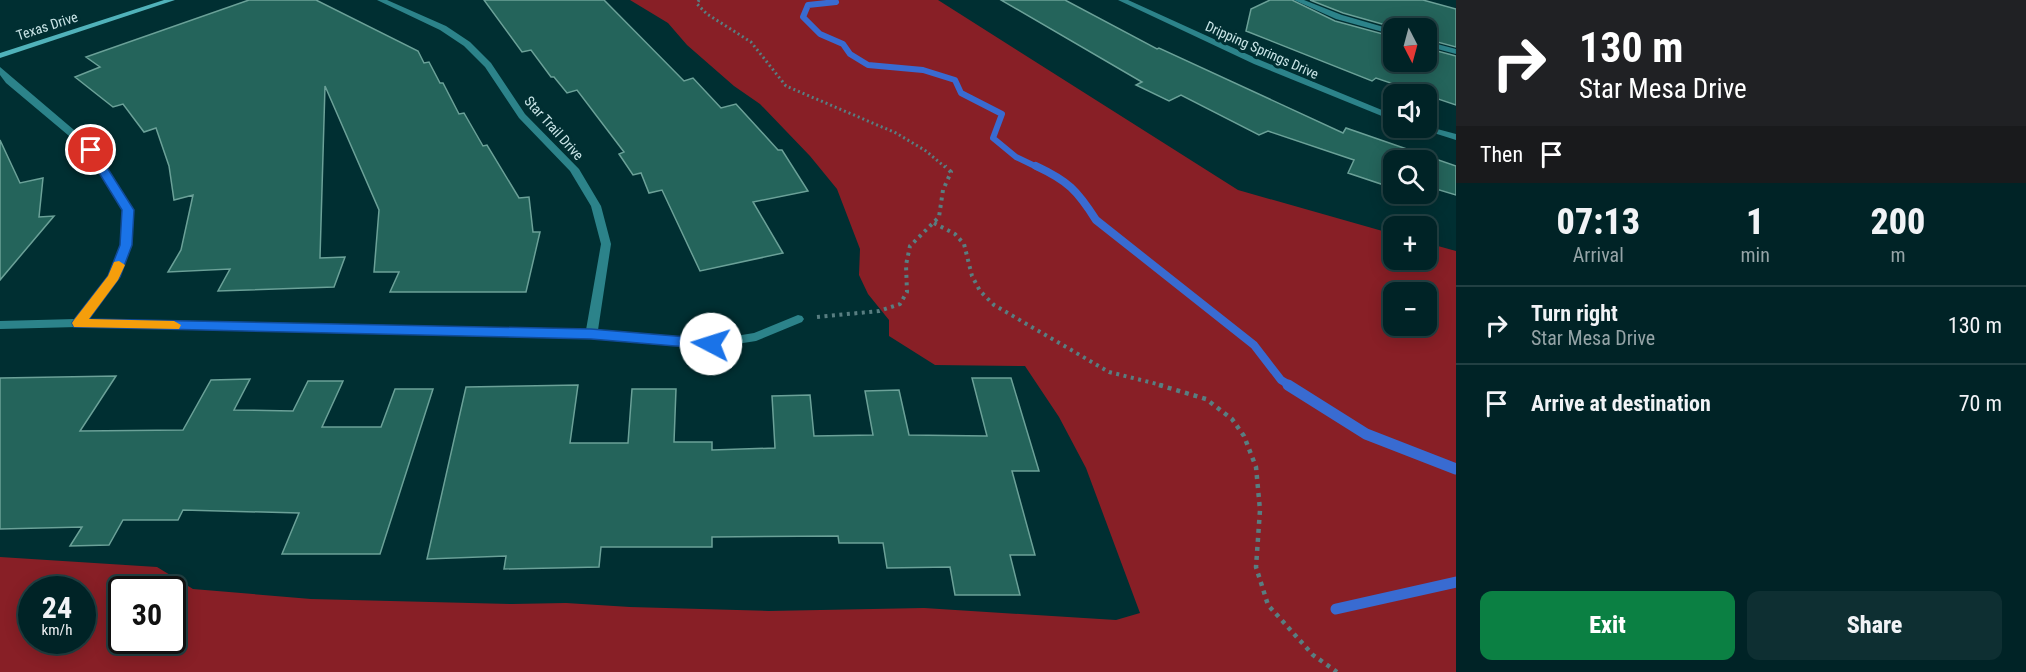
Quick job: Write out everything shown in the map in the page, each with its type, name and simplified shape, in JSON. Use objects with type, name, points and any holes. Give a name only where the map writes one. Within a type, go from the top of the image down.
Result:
[{"type":"street","name":"Texas Drive","points":[[0,56],[171,0]]},
{"type":"street","name":"Star Trail Drive","points":[[381,0],[443,28],[467,44],[488,65],[522,116],[574,169],[596,206],[606,244],[591,334]]},
{"type":"street","name":"Dripping Springs Drive","points":[[1122,0],[1249,60],[1383,114]]},
{"type":"street","points":[[1298,0],[1383,30]]},
{"type":"street","points":[[1437,46],[1456,52]]},
{"type":"street","points":[[0,70],[9,81],[91,150],[128,210],[126,245],[114,277],[78,323]]},
{"type":"street","points":[[1437,132],[1456,137]]},
{"type":"street","points":[[0,325],[78,323],[591,334],[711,344],[756,337],[798,319]]},
{"type":"path","points":[[699,0],[697,4],[705,14],[746,37],[787,86],[874,123],[941,160],[951,172],[943,190],[939,217],[910,246],[906,265],[907,292],[900,304],[879,311],[798,319]]},
{"type":"path","points":[[934,223],[955,234],[964,244],[972,276],[980,291],[994,304],[1109,372],[1184,391],[1206,399],[1232,418],[1244,436],[1256,467],[1260,510],[1256,567],[1268,605],[1313,655],[1337,672]]},
{"type":"shaded area","points":[[630,0],[938,0],[1238,190],[1383,231],[1383,270],[1437,270],[1437,246],[1456,251],[1456,672],[0,672],[0,557],[157,567],[172,576],[108,576],[108,654],[186,654],[186,585],[193,589],[311,599],[512,604],[566,603],[769,611],[924,608],[1116,620],[1140,613],[1086,468],[1059,417],[1025,366],[935,365],[889,336],[889,320],[868,294],[859,275],[860,249],[837,189],[810,156],[760,104],[734,86],[687,45],[668,23]]},
{"type":"building","points":[[249,0],[316,0],[418,51],[424,63],[429,62],[459,114],[464,113],[483,146],[487,145],[519,198],[529,197],[533,232],[540,232],[526,292],[390,292],[399,272],[374,272],[379,210],[325,86],[320,258],[345,257],[334,287],[218,291],[230,269],[168,272],[181,250],[193,195],[174,200],[169,166],[156,128],[144,132],[123,104],[113,107],[75,77],[100,67],[86,57]]},
{"type":"building","points":[[484,0],[604,0],[684,81],[693,78],[721,108],[736,104],[778,150],[782,150],[808,191],[753,202],[783,253],[700,271],[662,190],[649,193],[641,173],[633,175],[619,154],[624,152],[577,90],[567,93],[554,77],[551,77],[531,50],[522,52]]},
{"type":"building","points":[[1001,0],[1065,0],[1157,49],[1343,133],[1346,128],[1410,150],[1383,150],[1383,185],[1348,173],[1354,160],[1268,131],[1259,135],[1181,95],[1169,101],[1136,85],[1142,82]]},
{"type":"building","points":[[1270,0],[1292,0],[1335,21],[1383,34],[1383,72],[1437,72],[1437,51],[1456,56],[1456,105],[1437,99],[1437,84],[1394,84],[1376,78],[1372,81],[1246,31],[1251,9]]},
{"type":"building","points":[[1310,0],[1423,0],[1456,9],[1456,47],[1437,42],[1437,18],[1383,18],[1383,24],[1343,13]]},
{"type":"building","points":[[0,140],[20,183],[43,178],[39,217],[54,216],[0,280]]},
{"type":"building","points":[[1437,159],[1456,166],[1456,195],[1437,189]]},
{"type":"building","points":[[116,376],[80,431],[183,430],[211,380],[250,379],[234,410],[293,411],[308,381],[343,381],[322,427],[381,427],[395,389],[433,389],[380,554],[282,554],[299,513],[183,510],[178,520],[123,520],[109,545],[70,546],[82,527],[0,529],[0,378]]},
{"type":"building","points":[[972,378],[1011,378],[1039,471],[1012,471],[1035,555],[1010,555],[1020,595],[955,595],[950,567],[887,568],[883,543],[839,543],[838,536],[712,537],[712,547],[601,547],[599,567],[504,569],[506,556],[427,559],[466,387],[578,385],[570,443],[628,443],[632,389],[676,389],[674,442],[712,442],[712,450],[775,448],[772,396],[810,395],[814,436],[873,435],[865,391],[899,390],[909,435],[987,436]]},
{"type":"waterway","points":[[835,0],[836,2],[808,5],[803,17],[820,34],[843,44],[850,54],[868,65],[923,70],[955,80],[961,93],[1002,114],[993,138],[1016,157],[1039,168]]},
{"type":"waterway","points":[[1036,166],[1071,187],[1096,220],[1254,345],[1281,380],[1291,386]]},
{"type":"waterway","points":[[1288,385],[1366,434],[1456,469]]},
{"type":"waterway","points":[[1336,609],[1456,582]]},
{"type":"slow traffic","points":[[119,265],[114,277],[78,323],[174,325]]},
{"type":"route","points":[[91,150],[128,210],[126,245],[114,277],[78,323],[591,334],[711,344]]}]
